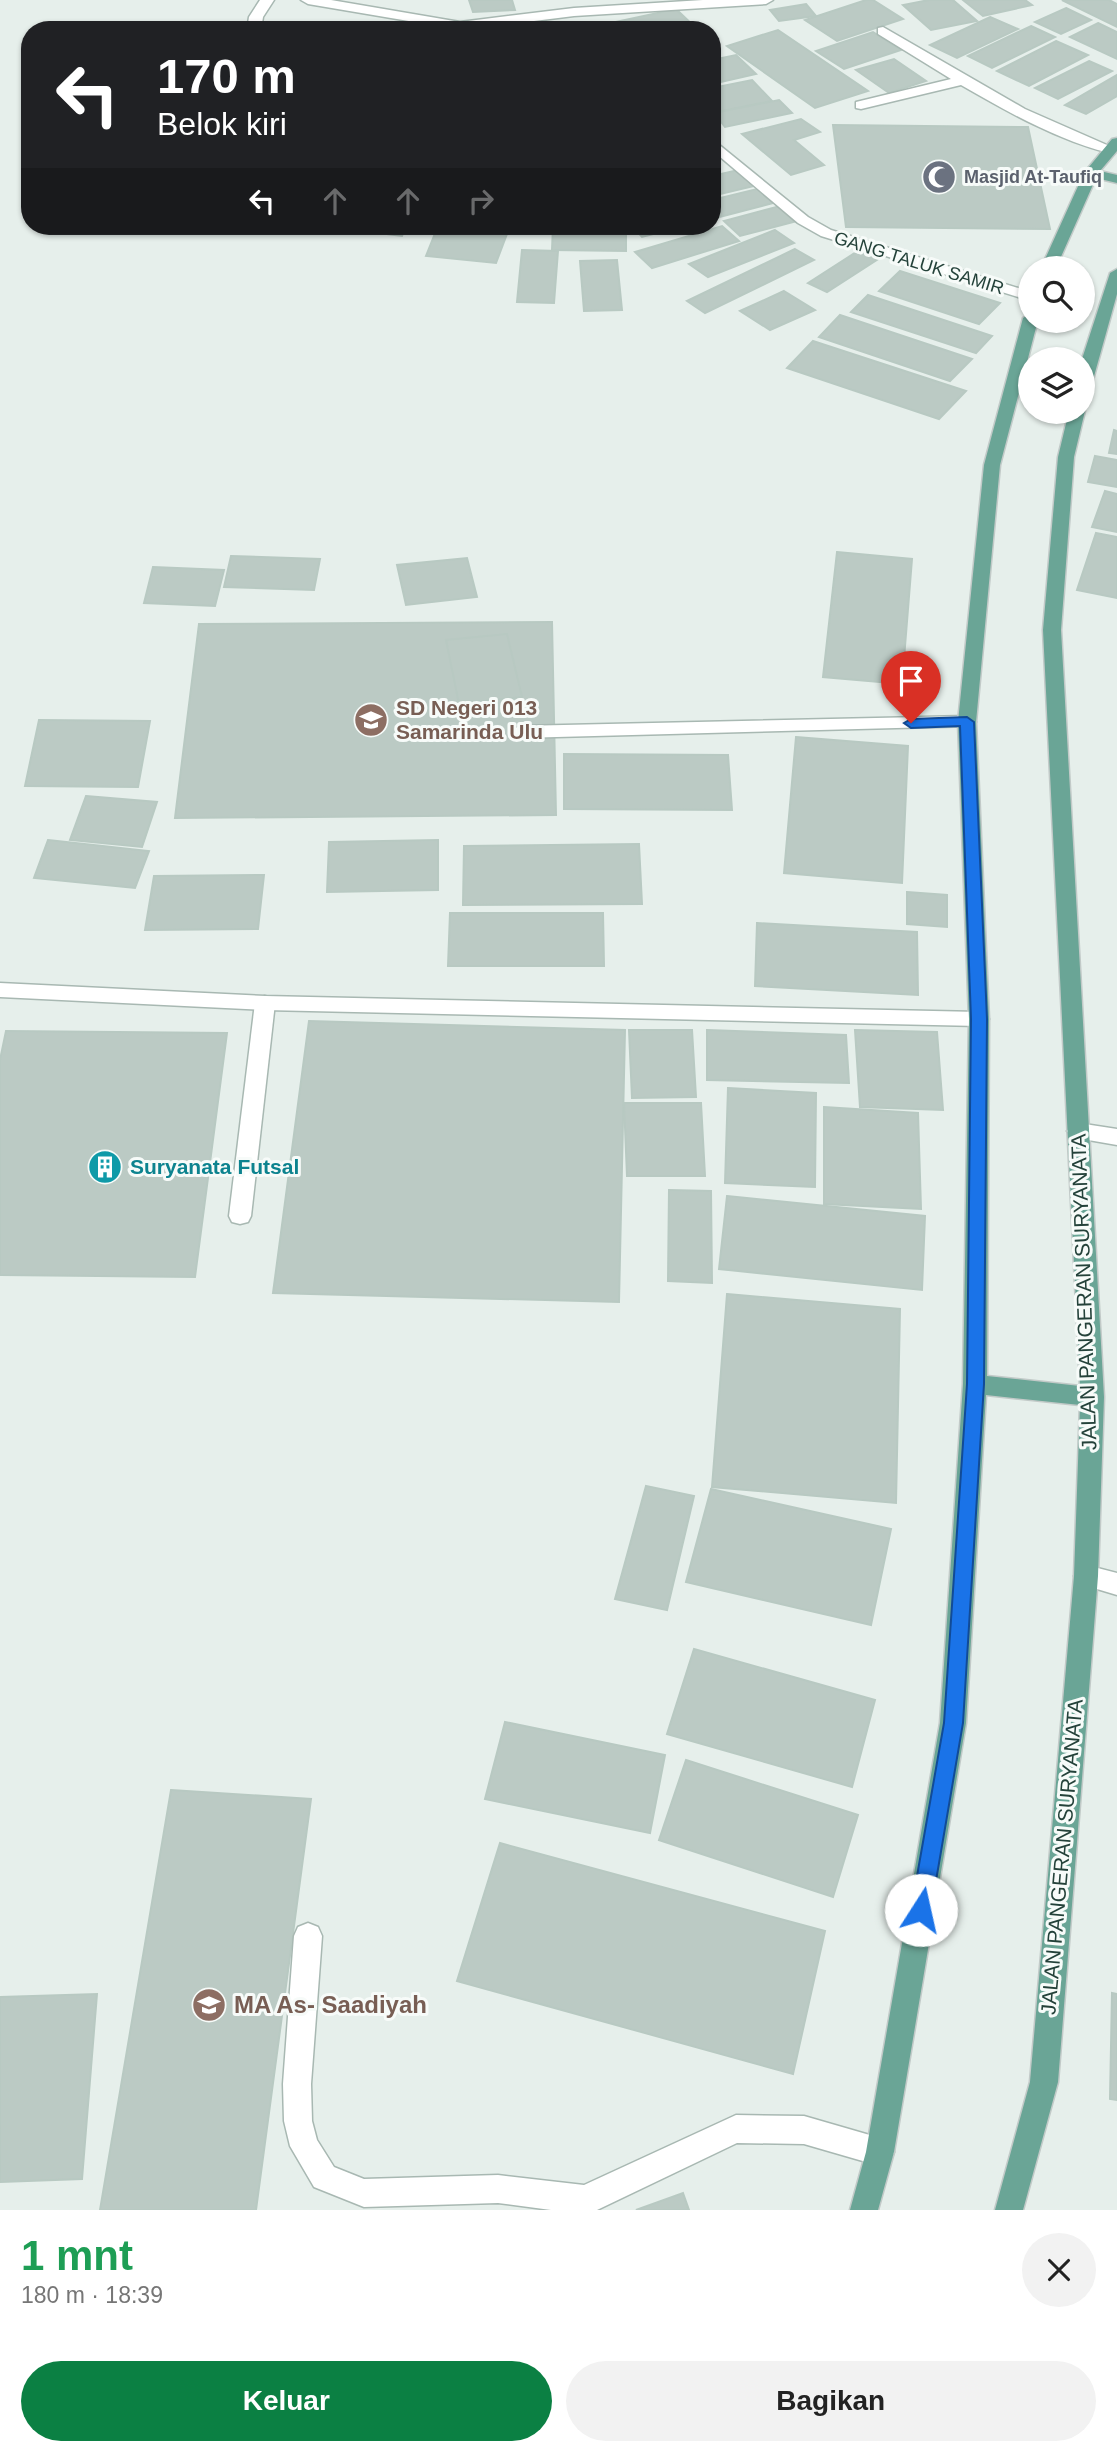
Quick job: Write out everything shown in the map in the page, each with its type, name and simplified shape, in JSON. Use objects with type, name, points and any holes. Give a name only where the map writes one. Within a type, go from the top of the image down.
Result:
[{"type":"main road","points":[[1053,256],[1091,173],[1113,146]]},
{"type":"main road","points":[[1091,173],[1117,179]]},
{"type":"main road","points":[[1093,347],[1117,273]]},
{"type":"main road","points":[[864,2210],[880,2152],[953,1723],[975,1384],[979,1019],[967,722],[992,465],[1027,333]]},
{"type":"main road","name":"JALAN PANGERAN SURYANATA","points":[[1009,2210],[1044,2082],[1086,1576],[1092,1397],[1052,630],[1066,457],[1074,424]]},
{"type":"main road","points":[[975,1384],[1092,1397]]},
{"type":"street","points":[[255,21],[267,0]]},
{"type":"street","points":[[308,0],[431,21]]},
{"type":"street","points":[[501,21],[574,12],[766,0]]},
{"type":"street","points":[[574,12],[580,21]]},
{"type":"street","points":[[883,31],[961,81],[1038,123],[1113,146]]},
{"type":"street","points":[[861,105],[961,81]]},
{"type":"street","name":"GANG TALUK SAMIR","points":[[721,152],[803,220],[826,233],[1018,293]]},
{"type":"street","points":[[519,732],[967,722]]},
{"type":"street","points":[[0,990],[265,1003],[979,1019]]},
{"type":"street","points":[[240,1216],[265,1003]]},
{"type":"street","points":[[1078,1131],[1117,1137]]},
{"type":"street","points":[[1086,1576],[1117,1584]]},
{"type":"street","points":[[308,1936],[297,2084],[298,2121],[304,2146],[324,2177],[363,2193],[498,2189],[574,2205],[736,2129],[804,2130],[880,2152]]},
{"type":"building","points":[[469,0],[512,0],[515,10],[473,12]]},
{"type":"building","points":[[873,0],[903,19],[837,41],[805,20]]},
{"type":"building","points":[[929,0],[953,0],[977,21],[931,30],[903,5]]},
{"type":"building","points":[[963,0],[1025,0],[1032,5],[983,16]]},
{"type":"building","points":[[1062,0],[1109,0],[1117,4],[1117,27]]},
{"type":"building","points":[[806,4],[816,16],[779,21],[770,10]]},
{"type":"building","points":[[1066,8],[1091,20],[1061,34],[1035,22]]},
{"type":"building","points":[[676,9],[689,21],[620,21]]},
{"type":"building","points":[[990,17],[1018,29],[957,58],[930,45]]},
{"type":"building","points":[[1098,23],[1117,32],[1117,59],[1070,37]]},
{"type":"building","points":[[1031,26],[1055,37],[992,68],[968,56]]},
{"type":"building","points":[[778,30],[868,91],[815,108],[727,46]]},
{"type":"building","points":[[873,32],[901,50],[844,69],[816,51]]},
{"type":"building","points":[[1056,41],[1088,55],[1029,86],[997,71]]},
{"type":"building","points":[[736,55],[756,74],[721,82],[721,58]]},
{"type":"building","points":[[894,59],[926,81],[889,93],[856,70]]},
{"type":"building","points":[[1089,61],[1112,71],[1058,99],[1035,88]]},
{"type":"building","points":[[1117,75],[1117,96],[1086,114],[1065,105]]},
{"type":"building","points":[[752,80],[772,101],[721,111],[721,86]]},
{"type":"building","points":[[779,100],[792,113],[725,127],[721,122],[721,112]]},
{"type":"building","points":[[801,119],[820,132],[794,140],[824,165],[791,175],[742,134]]},
{"type":"building","name":"Masjid At-Taufiq","points":[[833,125],[1028,127],[1050,229],[846,227]]},
{"type":"building","points":[[738,170],[754,186],[721,194],[721,174]]},
{"type":"building","points":[[757,189],[773,203],[721,217],[721,198]]},
{"type":"building","points":[[780,206],[797,221],[740,236],[724,221]]},
{"type":"building","points":[[721,226],[739,241],[652,268],[635,252],[692,235],[721,235]]},
{"type":"building","points":[[775,230],[794,243],[708,277],[689,264]]},
{"type":"building","points":[[434,235],[507,235],[496,263],[426,256]]},
{"type":"building","points":[[553,235],[626,235],[626,251],[552,250]]},
{"type":"building","points":[[795,249],[814,260],[705,313],[687,301]]},
{"type":"building","points":[[861,249],[880,258],[827,292],[808,283]]},
{"type":"building","points":[[522,250],[558,251],[554,303],[517,302]]},
{"type":"building","points":[[617,260],[622,310],[584,311],[580,261]]},
{"type":"building","points":[[900,271],[1000,303],[979,324],[879,291]]},
{"type":"building","points":[[784,291],[815,310],[770,330],[740,311]]},
{"type":"building","points":[[868,295],[992,336],[976,353],[851,312]]},
{"type":"building","points":[[840,315],[972,359],[950,381],[819,337]]},
{"type":"building","points":[[813,341],[966,391],[939,419],[787,368]]},
{"type":"building","points":[[1114,430],[1117,431],[1117,454],[1109,453]]},
{"type":"building","points":[[1095,456],[1117,460],[1117,487],[1088,482]]},
{"type":"building","points":[[1105,491],[1117,494],[1117,532],[1092,527]]},
{"type":"building","points":[[1096,533],[1117,537],[1117,598],[1077,590]]},
{"type":"building","points":[[837,552],[912,559],[902,684],[823,677]]},
{"type":"building","points":[[231,556],[320,559],[314,590],[224,587]]},
{"type":"building","points":[[467,558],[477,597],[406,605],[397,565]]},
{"type":"building","points":[[153,567],[224,570],[215,606],[144,603]]},
{"type":"building","name":"SD Negeri 013 Samarinda Ulu","points":[[552,622],[556,815],[175,818],[199,624]]},
{"type":"building","points":[[507,634],[522,697],[459,704],[446,640]]},
{"type":"building","points":[[39,720],[150,721],[138,787],[25,786]]},
{"type":"building","points":[[796,737],[908,746],[902,883],[784,873]]},
{"type":"building","points":[[564,754],[728,755],[732,810],[564,809]]},
{"type":"building","points":[[86,796],[157,802],[142,847],[70,840]]},
{"type":"building","points":[[48,840],[149,851],[135,888],[34,878]]},
{"type":"building","points":[[438,840],[438,890],[327,892],[329,842]]},
{"type":"building","points":[[639,844],[642,904],[463,905],[464,846]]},
{"type":"building","points":[[264,875],[258,929],[145,930],[154,876]]},
{"type":"building","points":[[907,892],[947,895],[947,927],[907,924]]},
{"type":"building","points":[[450,913],[603,913],[604,966],[448,966]]},
{"type":"building","points":[[757,923],[917,932],[918,995],[755,986]]},
{"type":"building","points":[[309,1021],[625,1030],[619,1302],[273,1293]]},
{"type":"building","points":[[629,1030],[692,1030],[696,1097],[632,1098]]},
{"type":"building","points":[[707,1030],[846,1035],[849,1083],[707,1080]]},
{"type":"building","points":[[855,1030],[937,1032],[943,1110],[860,1107]]},
{"type":"building","name":"Suryanata Futsal","points":[[6,1031],[227,1033],[195,1277],[0,1275],[0,1060]]},
{"type":"building","points":[[728,1088],[816,1093],[815,1187],[725,1183]]},
{"type":"building","points":[[624,1103],[701,1103],[705,1176],[627,1176]]},
{"type":"building","points":[[824,1107],[918,1113],[921,1209],[824,1204]]},
{"type":"building","points":[[669,1190],[711,1191],[712,1283],[668,1281]]},
{"type":"building","points":[[727,1196],[925,1216],[922,1290],[719,1269]]},
{"type":"building","points":[[727,1294],[900,1309],[896,1503],[712,1487]]},
{"type":"building","points":[[646,1486],[694,1496],[667,1610],[615,1599]]},
{"type":"building","points":[[711,1489],[891,1529],[871,1625],[686,1582]]},
{"type":"building","points":[[694,1649],[875,1700],[852,1787],[667,1734]]},
{"type":"building","points":[[505,1722],[665,1755],[650,1833],[485,1799]]},
{"type":"building","points":[[686,1760],[858,1815],[833,1897],[659,1840]]},
{"type":"building","name":"MA As- Saadiyah","points":[[171,1790],[311,1799],[256,2210],[100,2210]]},
{"type":"building","points":[[500,1843],[825,1931],[793,2074],[457,1981]]},
{"type":"building","points":[[1112,1993],[1117,1994],[1117,2100],[1110,2099]]},
{"type":"building","points":[[97,1994],[82,2179],[0,2182],[0,1997]]},
{"type":"building","points":[[683,2193],[689,2210],[636,2210]]},
{"type":"place","name":"Masjid At-Taufiq","points":[[939,177]]},
{"type":"place","name":"SD Negeri 013 Samarinda Ulu","points":[[371,720]]},
{"type":"place","name":"Suryanata Futsal","points":[[105,1167]]},
{"type":"place","name":"MA As- Saadiyah","points":[[209,2005]]},
{"type":"route","points":[[911,723],[967,722],[979,1019],[975,1384],[953,1723],[921,1910]]}]
